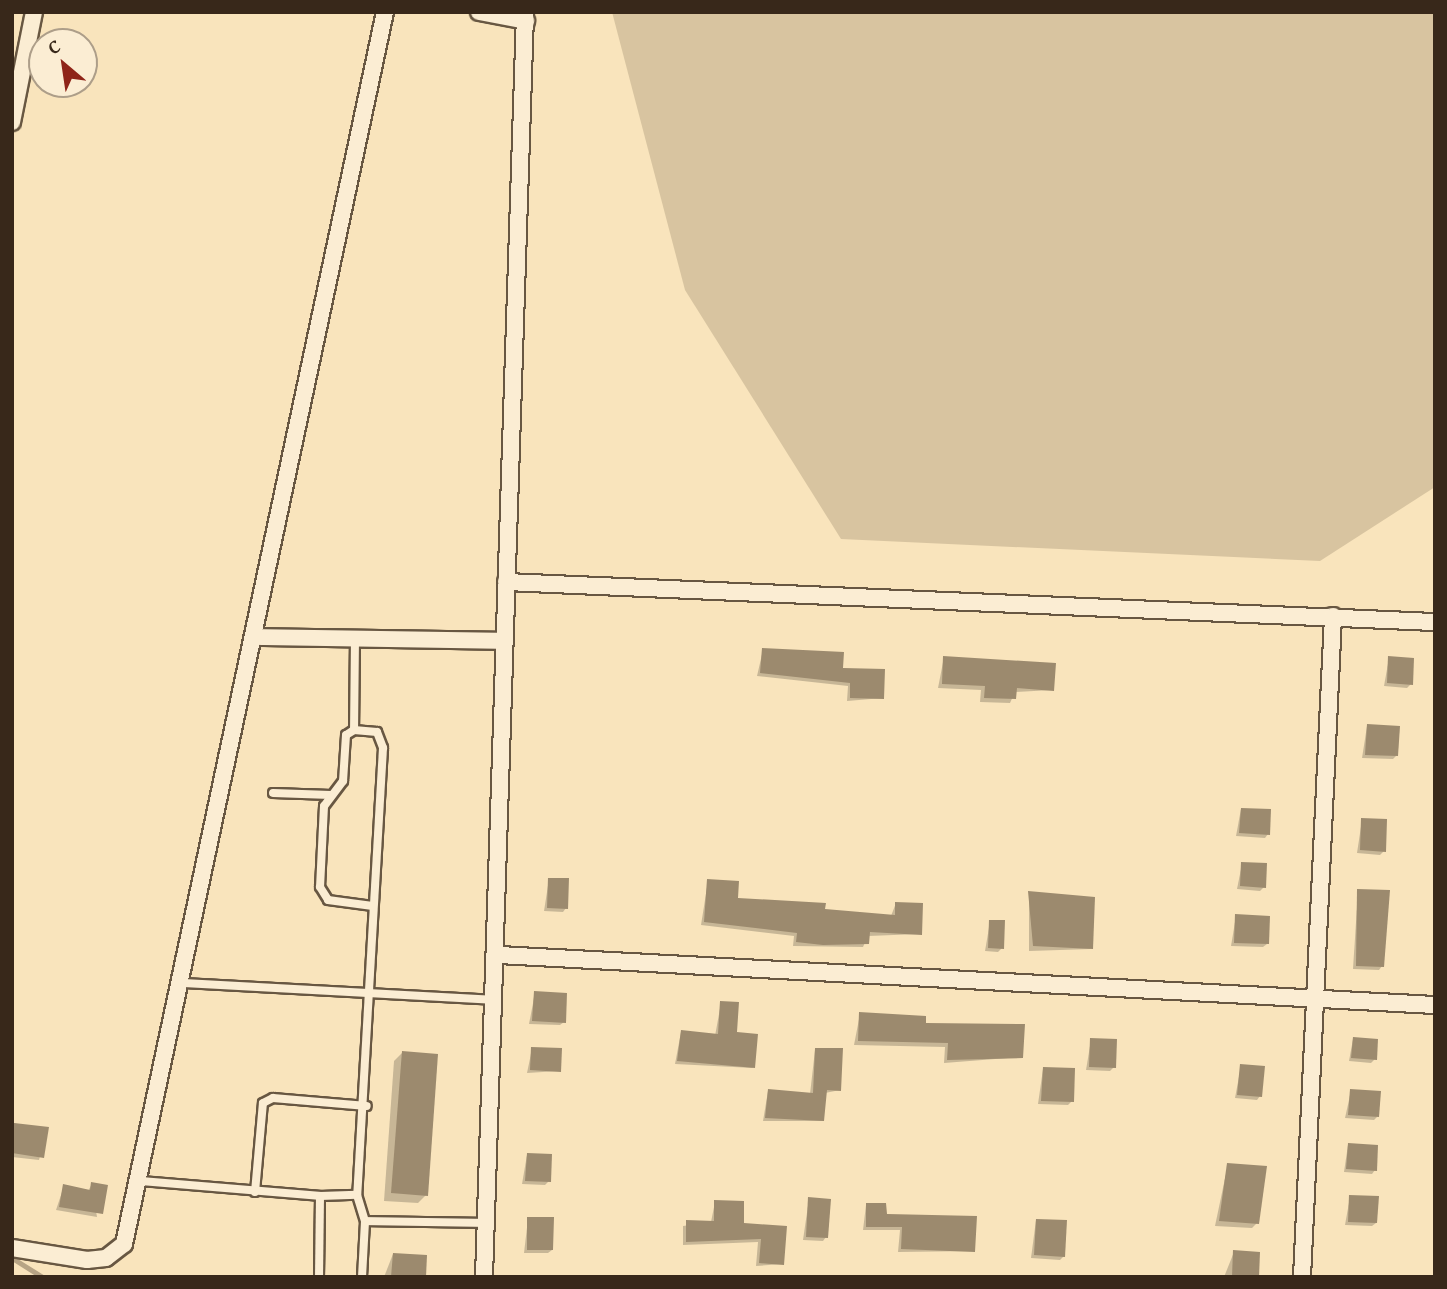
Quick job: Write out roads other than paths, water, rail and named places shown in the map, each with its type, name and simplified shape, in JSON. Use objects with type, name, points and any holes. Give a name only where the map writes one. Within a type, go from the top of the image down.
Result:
[{"type":"street","points":[[12,122],[34,12]]},
{"type":"street","points":[[12,1248],[106,1258],[124,1244],[142,1181],[385,12]]},
{"type":"street","points":[[479,12],[526,16],[506,582],[499,955],[484,1277]]},
{"type":"street","points":[[506,582],[1435,622]]},
{"type":"street","points":[[1302,1277],[1333,616]]},
{"type":"street","points":[[256,637],[505,641]]},
{"type":"street","points":[[499,955],[1435,1005]]},
{"type":"lane","points":[[354,730],[355,638]]},
{"type":"lane","points":[[362,1277],[365,1221],[357,1195],[367,1106],[373,906],[383,748],[377,732],[354,730],[346,735],[344,781],[324,806],[320,887],[328,900],[373,906]]},
{"type":"lane","points":[[273,793],[331,795]]},
{"type":"lane","points":[[183,983],[372,989],[496,1000]]},
{"type":"lane","points":[[255,1192],[263,1102],[273,1098],[367,1106]]},
{"type":"lane","points":[[142,1181],[255,1192],[357,1195]]},
{"type":"lane","points":[[319,1277],[320,1196]]},
{"type":"lane","points":[[365,1221],[486,1223]]},
{"type":"waterway","points":[[12,1258],[43,1277]]}]
